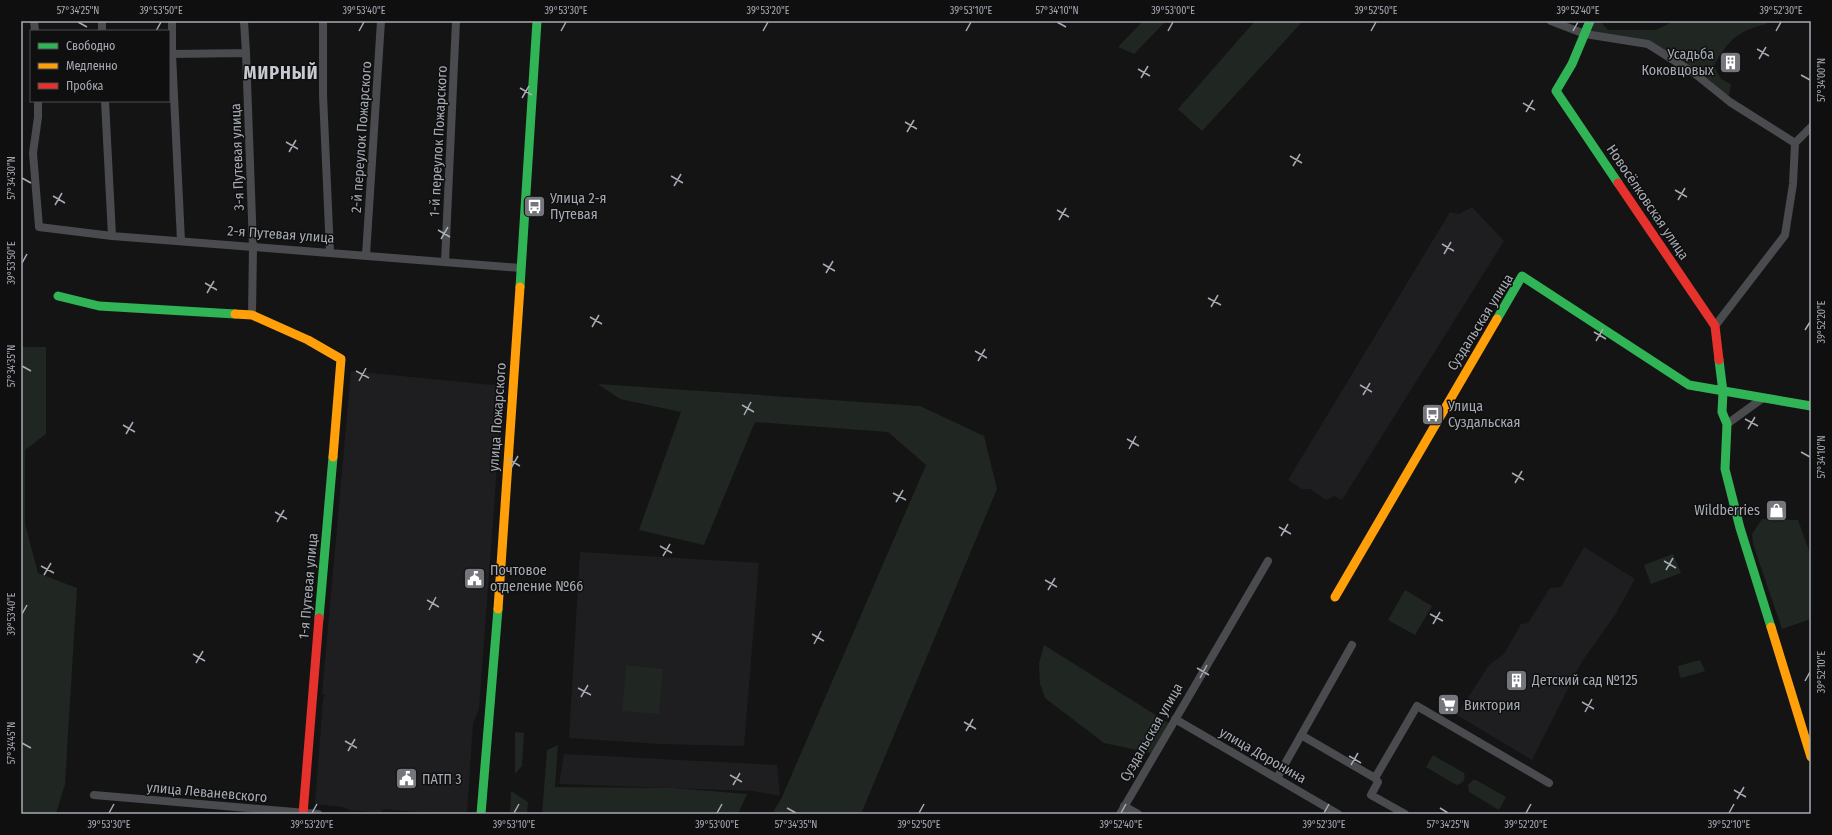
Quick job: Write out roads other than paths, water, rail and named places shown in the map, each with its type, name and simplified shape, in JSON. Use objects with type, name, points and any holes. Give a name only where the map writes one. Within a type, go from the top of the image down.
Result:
[{"type":"street","points":[[172,21],[172,54],[181,241]]},
{"type":"street","name":"3-я Путевая улица","points":[[244,21],[253,247],[252,315]]},
{"type":"street","points":[[323,21],[323,95],[330,252]]},
{"type":"street","name":"2-й переулок Пожарского","points":[[366,255],[381,21]]},
{"type":"street","name":"1-й переулок Пожарского","points":[[445,262],[456,21]]},
{"type":"street","name":"улица Пожарского","points":[[481,814],[489,726],[537,21]]},
{"type":"street","points":[[1551,21],[1585,34],[1648,44],[1694,74],[1730,102],[1795,143]]},
{"type":"street","points":[[1585,34],[1590,21]]},
{"type":"street","name":"Новосёлковская улица","points":[[1585,34],[1572,64],[1556,91],[1715,326],[1723,392],[1722,412],[1726,424],[1725,469],[1740,528],[1811,757]]},
{"type":"street","points":[[172,54],[246,53]]},
{"type":"street","name":"2-я Путевая улица","points":[[38,102],[38,117],[33,153],[39,227],[112,236],[521,268]]},
{"type":"street","points":[[106,102],[112,236]]},
{"type":"street","points":[[1715,326],[1785,235],[1793,184],[1795,143],[1811,127]]},
{"type":"street","name":"Суздальская улица","points":[[1335,597],[1522,276],[1689,385],[1811,406]]},
{"type":"street","points":[[58,296],[99,306],[252,315]]},
{"type":"street","name":"1-я Путевая улица","points":[[252,315],[308,340],[341,359],[303,813]]},
{"type":"street","points":[[1726,424],[1763,398]]},
{"type":"street","name":"Суздальская улица","points":[[1120,814],[1268,561]]},
{"type":"street","points":[[1277,778],[1352,645]]},
{"type":"street","points":[[1375,778],[1417,706],[1549,782]]},
{"type":"street","name":"улица Доронина","points":[[1175,719],[1338,814]]},
{"type":"street","points":[[1301,735],[1375,778],[1378,782],[1371,795],[1405,814]]},
{"type":"street","name":"улица Леваневского","points":[[94,795],[318,814]]},
{"type":"street","points":[[1124,806],[1138,814]]},
{"type":"place","name":"Усадьба Коковцовых","points":[[1730,62]]},
{"type":"place","name":"Улица 2-я Путевая","points":[[535,206]]},
{"type":"place","name":"Улица Суздальская","points":[[1433,414]]},
{"type":"place","name":"Wildberries","points":[[1776,510]]},
{"type":"place","name":"Почтовое отделение №66","points":[[475,578]]},
{"type":"place","name":"Детский сад №125","points":[[1516,680]]},
{"type":"place","name":"Виктория","points":[[1448,705]]},
{"type":"place","name":"ПАТП 3","points":[[407,779]]},
{"type":"district","name":"МИРНЫЙ","points":[[281,73]]}]
